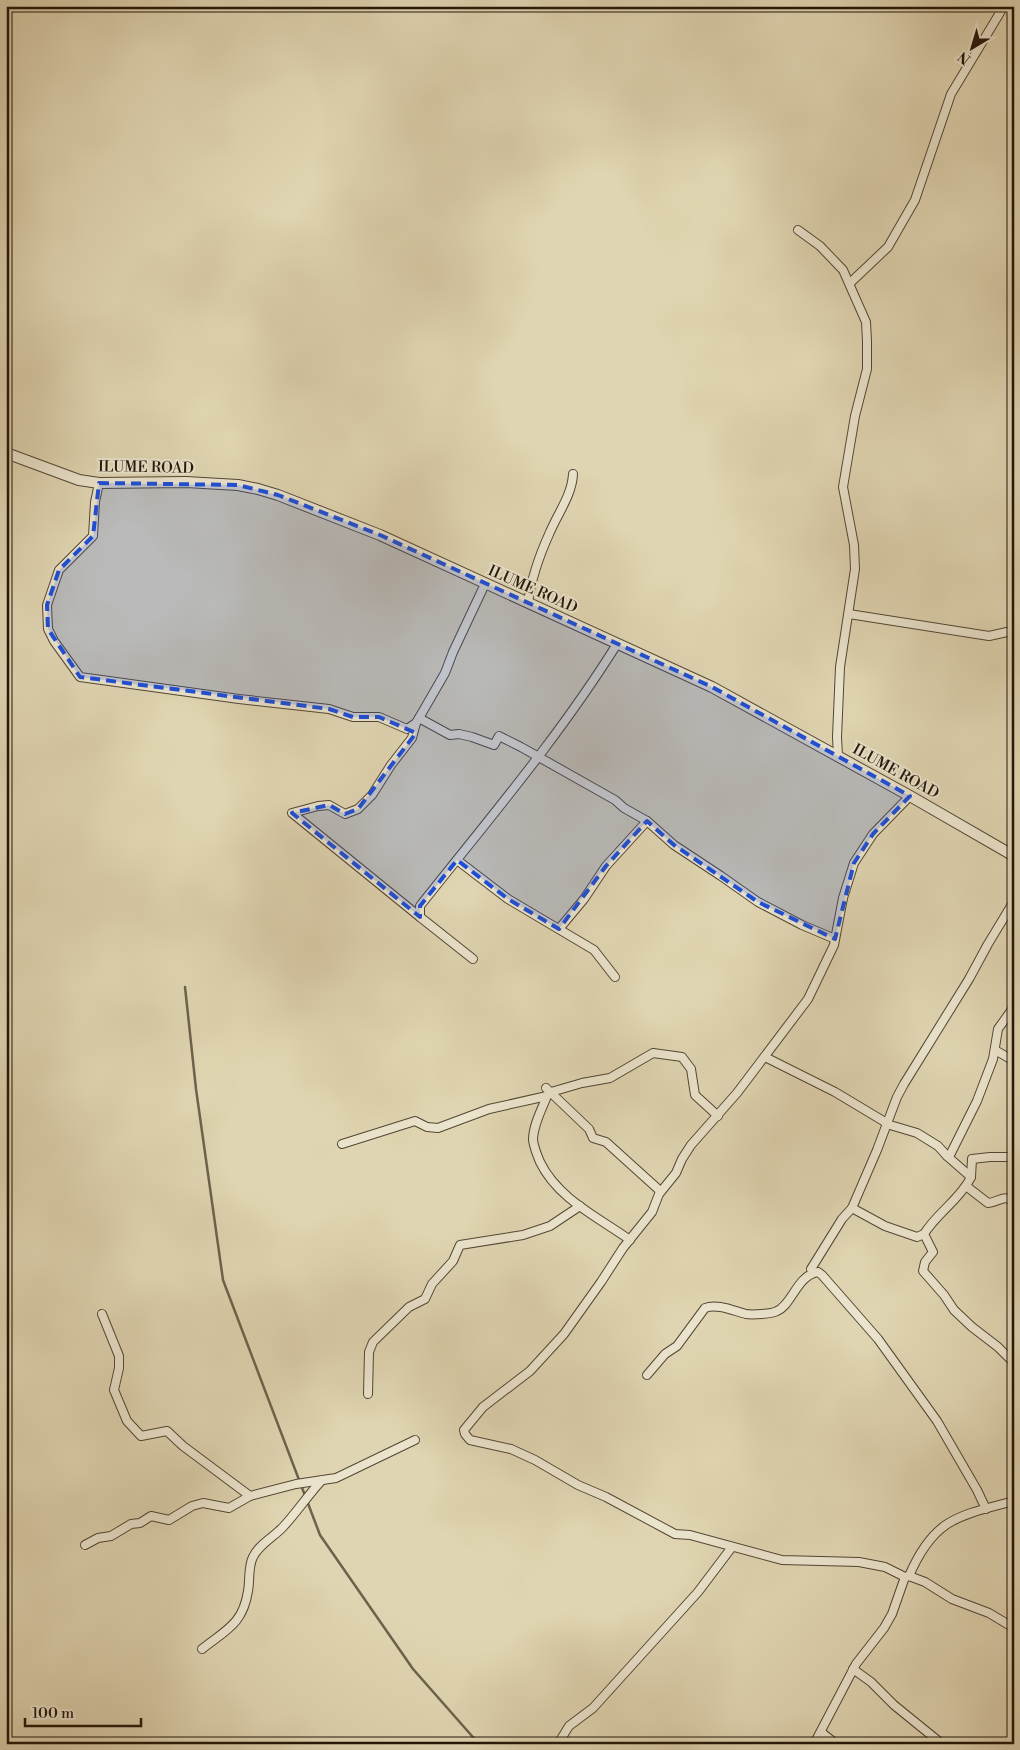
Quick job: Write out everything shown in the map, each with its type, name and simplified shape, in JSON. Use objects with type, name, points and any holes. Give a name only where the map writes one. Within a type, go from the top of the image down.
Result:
[{"type":"street","points":[[850,283],[888,247],[915,200],[951,94],[1004,6]]},
{"type":"street","points":[[798,230],[831,257],[843,270],[866,322],[866,369],[843,487],[854,545],[855,569],[840,667],[836,737],[838,756]]},
{"type":"street","name":"ILUME ROAD","points":[[6,453],[79,480],[99,483],[186,482],[238,485],[258,489],[380,535],[712,687],[910,796],[1014,856]]},
{"type":"street","points":[[528,603],[541,554],[549,533],[568,498],[574,474]]},
{"type":"street","points":[[99,483],[95,502],[94,536],[59,570],[48,605],[48,629],[54,641],[80,677],[239,699],[329,709],[353,718],[379,716],[407,729],[418,721]]},
{"type":"street","points":[[473,958],[292,813],[329,805],[345,814],[358,809],[372,795],[391,765],[412,738],[418,721],[445,673],[485,584]]},
{"type":"street","points":[[849,614],[989,636],[1007,632],[1014,634]]},
{"type":"street","points":[[420,917],[420,906],[539,757],[591,686],[617,644]]},
{"type":"street","points":[[418,721],[450,735],[459,734],[494,745],[499,736],[615,800],[624,808],[647,821],[674,845],[758,902],[802,925],[835,939]]},
{"type":"street","points":[[910,796],[873,834],[854,863],[848,878],[835,939],[808,999],[718,1116],[691,1145],[676,1172],[659,1194],[652,1212],[564,1334],[530,1371],[483,1407],[464,1430],[470,1440],[511,1450],[535,1460],[578,1485],[606,1497],[675,1534],[690,1535],[782,1560],[859,1562],[885,1567],[925,1582],[952,1599],[996,1616],[1014,1628]]},
{"type":"street","points":[[560,929],[584,899],[606,866],[647,821]]},
{"type":"street","points":[[457,860],[508,899],[594,950],[615,977]]},
{"type":"street","points":[[811,1269],[842,1219],[852,1208],[877,1150],[886,1123],[904,1084],[969,979],[1014,900]]},
{"type":"street","points":[[947,1156],[952,1154],[972,1111],[991,1065],[998,1029],[1013,1008],[1014,1000]]},
{"type":"street","points":[[995,1050],[1014,1061]]},
{"type":"street","points":[[342,1144],[415,1121],[427,1127],[438,1128],[489,1109],[582,1083],[610,1078],[653,1054],[682,1057],[692,1070],[695,1095],[718,1116]]},
{"type":"street","points":[[765,1056],[835,1092],[886,1123],[917,1133],[938,1146],[971,1177]]},
{"type":"street","points":[[548,1092],[589,1129],[593,1138],[606,1142],[658,1189]]},
{"type":"street","points":[[548,1092],[533,1141],[551,1182],[565,1196],[630,1240]]},
{"type":"street","points":[[852,1208],[885,1226],[917,1237],[924,1234],[943,1211],[959,1196],[971,1177],[972,1159],[1014,1157]]},
{"type":"street","points":[[966,1186],[988,1203],[1001,1198],[1009,1198],[1014,1201]]},
{"type":"street","points":[[368,1394],[370,1352],[373,1342],[409,1307],[425,1299],[432,1284],[453,1261],[460,1245],[523,1235],[550,1226],[580,1206]]},
{"type":"street","points":[[924,1234],[933,1252],[925,1262],[922,1272],[944,1295],[954,1310],[1014,1363]]},
{"type":"street","points":[[646,1375],[664,1354],[676,1346],[705,1308],[710,1306],[749,1314],[777,1311],[783,1307],[794,1290],[806,1278],[812,1273],[818,1272],[878,1340],[937,1421],[986,1509]]},
{"type":"street","points":[[102,1314],[119,1356],[119,1368],[114,1390],[127,1421],[142,1436],[168,1431],[183,1446],[250,1496]]},
{"type":"street","points":[[85,1545],[98,1538],[111,1536],[131,1524],[140,1523],[151,1516],[169,1520],[192,1506],[203,1503],[229,1508],[250,1496],[296,1484],[336,1478],[415,1440]]},
{"type":"street","points":[[202,1649],[228,1631],[242,1615],[248,1593],[252,1558],[259,1549],[283,1528],[306,1497],[322,1480]]},
{"type":"street","points":[[814,1744],[853,1669],[884,1628],[907,1576],[934,1535],[955,1518],[1014,1502]]},
{"type":"street","points":[[558,1744],[569,1726],[593,1708],[698,1592],[732,1547]]},
{"type":"street","points":[[853,1669],[872,1682],[894,1705],[942,1744]]},
{"type":"street","points":[[820,1732],[836,1744]]},
{"type":"highlighted area","points":[[99,483],[238,485],[278,495],[380,535],[712,687],[910,796],[873,834],[854,863],[835,939],[758,902],[674,845],[647,821],[606,866],[559,929],[508,899],[457,860],[420,906],[420,917],[292,813],[329,805],[345,814],[358,809],[416,733],[379,717],[353,717],[329,709],[80,677],[48,629],[47,605],[59,570],[93,536]]},
{"type":"waterway","points":[[185,987],[196,1089],[223,1280],[320,1535],[413,1669],[479,1744]]}]
